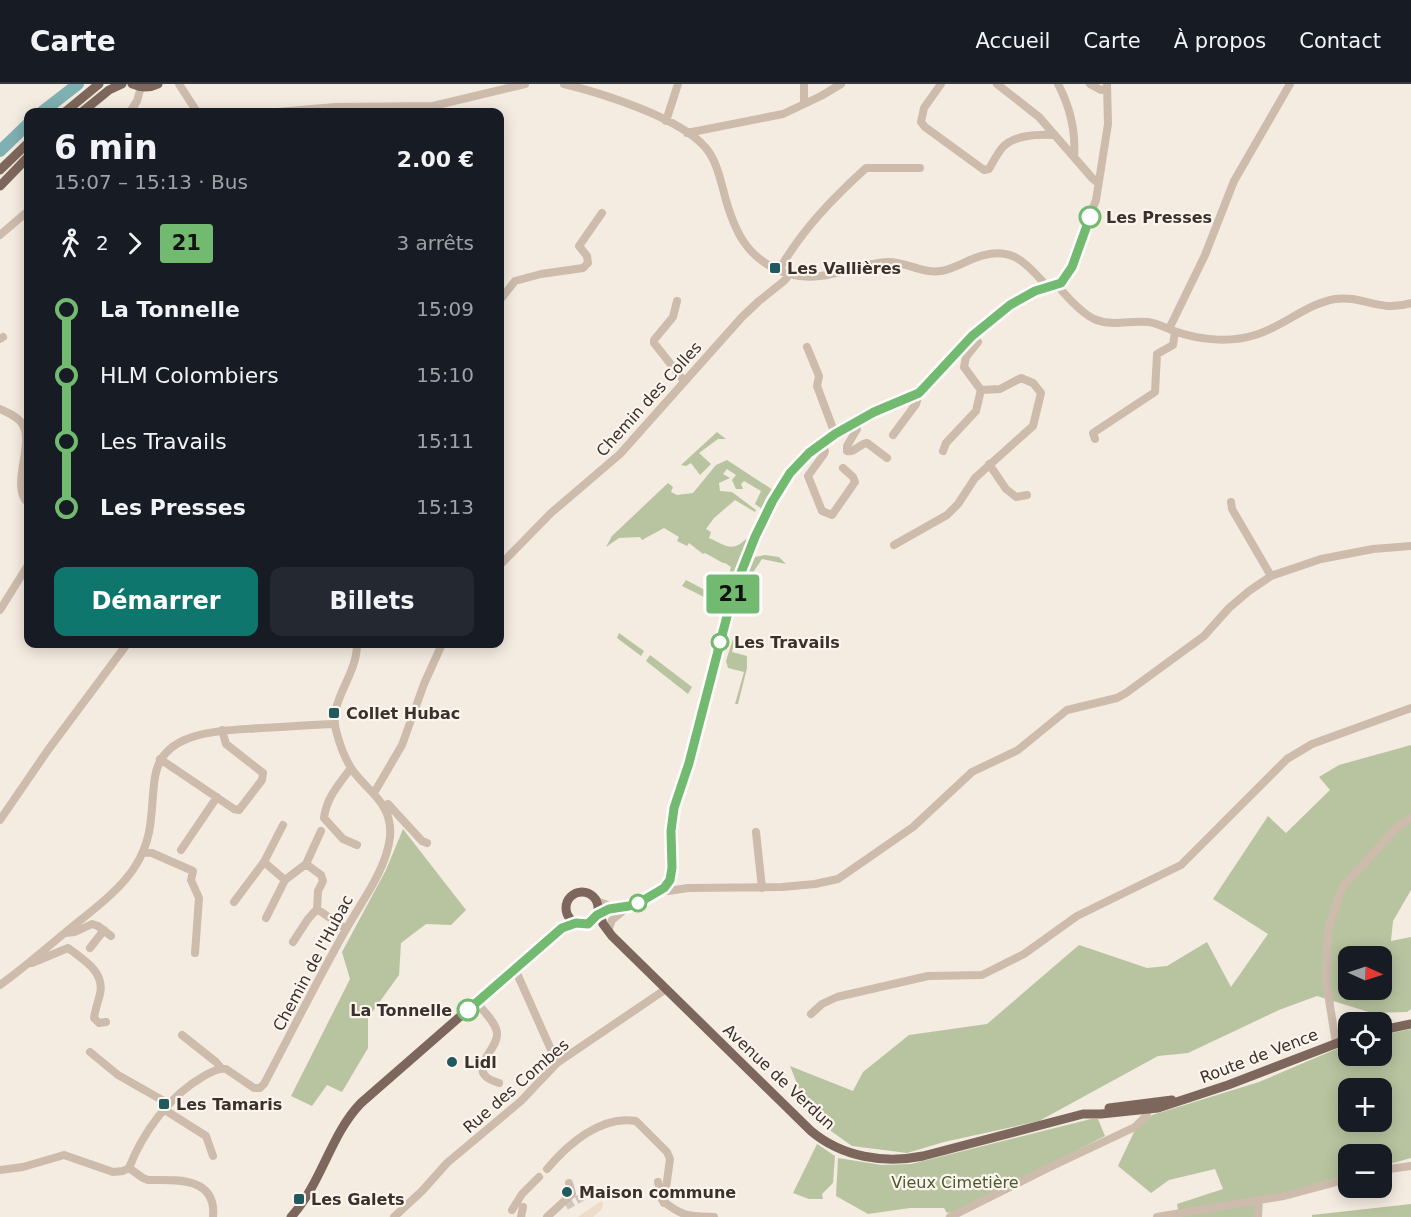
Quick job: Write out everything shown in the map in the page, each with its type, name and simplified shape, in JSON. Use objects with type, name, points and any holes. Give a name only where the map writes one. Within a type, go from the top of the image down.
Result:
[{"type":"main road","points":[[87,108],[109,90],[122,84]]},
{"type":"main road","points":[[136,86],[150,87],[158,84]]},
{"type":"main road","points":[[70,108],[97,85]]},
{"type":"main road","points":[[0,170],[24,147]]},
{"type":"main road","points":[[0,186],[24,161]]},
{"type":"main road","points":[[291,1217],[315,1186],[350,1115],[562,928],[576,923],[588,924],[598,910],[591,894],[579,892],[568,899],[566,912],[550,938]]},
{"type":"main road","name":"Avenue de Verdun","points":[[598,910],[610,934],[811,1131],[825,1141],[853,1154],[886,1160],[911,1159],[1083,1114],[1142,1110],[1172,1102]]},
{"type":"main road","points":[[566,912],[568,917],[576,923]]},
{"type":"main road","name":"Avenue de Verdun","points":[[588,924],[610,934]]},
{"type":"main road","points":[[1392,1028],[1411,1024]]},
{"type":"main road","name":"Route de Vence","points":[[1083,1114],[1124,1106],[1172,1102],[1200,1095],[1336,1043]]},
{"type":"street","points":[[179,84],[194,108]]},
{"type":"street","points":[[323,108],[433,106],[525,84]]},
{"type":"street","points":[[564,84],[619,101],[666,121],[700,141],[712,158],[731,216],[746,246],[759,260],[790,274],[806,277],[835,274],[868,265],[894,262],[916,269],[939,271],[985,254],[1001,252],[1018,258],[1094,318],[1112,323],[1151,322],[1203,339],[1248,337],[1263,333],[1318,304],[1336,299],[1354,299],[1387,307],[1411,303]]},
{"type":"street","points":[[666,121],[678,84]]},
{"type":"street","points":[[804,84],[804,103]]},
{"type":"street","points":[[687,133],[783,114],[841,84]]},
{"type":"street","points":[[941,84],[924,108],[921,122],[984,170],[989,169],[1003,146],[1009,142],[1039,134],[1053,135]]},
{"type":"street","points":[[997,84],[1039,117],[1098,183]]},
{"type":"street","points":[[1058,84],[1076,136],[1074,157]]},
{"type":"street","points":[[598,910],[629,906],[642,901],[664,888],[670,880],[674,808],[691,756],[738,576],[780,488],[798,464],[821,443],[874,412],[919,393],[972,336],[1010,305],[1035,291],[1065,279],[1072,267],[1096,200],[1108,124],[1107,87],[1101,90],[1090,84]]},
{"type":"street","points":[[1095,439],[1093,433],[1155,392],[1157,354],[1173,345],[1172,330],[1234,181],[1290,84]]},
{"type":"street","points":[[133,108],[137,101],[136,86]]},
{"type":"street","points":[[779,270],[791,250],[825,207],[866,168],[920,168]]},
{"type":"street","points":[[504,295],[515,281],[541,274],[583,268],[588,263],[587,256],[579,246],[602,213]]},
{"type":"street","points":[[0,235],[24,214]]},
{"type":"street","name":"Chemin des Colles","points":[[504,561],[551,513],[614,460],[741,317],[790,274]]},
{"type":"street","points":[[677,301],[673,317],[654,343],[684,381]]},
{"type":"street","points":[[943,451],[946,444],[976,411],[981,390],[964,367],[966,357],[978,342],[972,336]]},
{"type":"street","points":[[807,347],[819,376],[817,386],[835,434]]},
{"type":"street","points":[[894,545],[947,515],[958,504],[975,478],[1033,426],[1041,393],[1033,383],[1021,378],[1000,389],[981,390]]},
{"type":"street","points":[[894,435],[916,404],[919,393]]},
{"type":"street","points":[[0,409],[15,417],[24,429]]},
{"type":"street","points":[[855,422],[857,429],[847,446],[847,451],[853,451],[863,443],[867,443],[887,458]]},
{"type":"street","points":[[821,443],[824,454],[808,476],[822,511],[832,515],[855,482],[843,468]]},
{"type":"street","points":[[24,458],[21,490],[24,499]]},
{"type":"street","points":[[989,464],[1006,489],[1016,497],[1027,495]]},
{"type":"street","points":[[1231,502],[1232,509],[1271,576]]},
{"type":"street","points":[[664,888],[668,891],[688,888],[762,888],[827,882],[847,874],[913,827],[972,772],[1018,750],[1067,710],[1117,698],[1126,693],[1211,630],[1229,608],[1271,576],[1320,558],[1373,549],[1411,546]]},
{"type":"street","points":[[0,610],[24,571]]},
{"type":"street","points":[[0,820],[48,750],[124,648]]},
{"type":"street","points":[[357,648],[355,663],[337,703],[334,724],[351,768],[383,806],[388,804],[422,841],[427,843]]},
{"type":"street","points":[[374,793],[402,745],[424,684],[440,648]]},
{"type":"street","points":[[811,1014],[822,1004],[837,997],[928,976],[982,975],[1024,954],[1077,916],[1180,865],[1287,759],[1312,744],[1411,708]]},
{"type":"street","points":[[0,985],[31,963],[104,901],[135,867],[143,852],[151,826],[155,777],[160,759],[166,752],[179,742],[222,730],[334,724]]},
{"type":"street","points":[[160,759],[239,810],[262,780],[263,773],[226,744],[222,730]]},
{"type":"street","points":[[351,768],[332,794],[324,818],[343,839],[357,845]]},
{"type":"street","points":[[181,850],[217,797]]},
{"type":"street","name":"Chemin de l'Hubac","points":[[182,1035],[221,1068],[254,1088],[260,1089],[380,869],[386,852],[390,825],[383,806]]},
{"type":"street","points":[[1336,1043],[1326,981],[1328,929],[1342,888],[1397,827],[1411,818]]},
{"type":"street","points":[[234,902],[264,862],[283,825]]},
{"type":"street","points":[[266,918],[285,880],[306,864],[321,831]]},
{"type":"street","points":[[756,832],[762,888]]},
{"type":"street","points":[[143,852],[152,853],[193,871],[191,880],[200,898],[195,953]]},
{"type":"street","points":[[264,862],[285,880]]},
{"type":"street","name":"Chemin de l'Hubac","points":[[306,864],[321,875],[323,881],[318,891],[317,909]]},
{"type":"street","points":[[670,880],[688,888]]},
{"type":"street","points":[[610,934],[612,920],[629,906]]},
{"type":"street","points":[[598,910],[615,908]]},
{"type":"street","points":[[293,942],[317,909],[346,929]]},
{"type":"street","points":[[65,933],[75,932],[92,924],[111,936]]},
{"type":"street","points":[[90,948],[104,930]]},
{"type":"street","points":[[31,963],[68,948],[88,963],[99,976],[102,984],[94,1018],[99,1023],[106,1022]]},
{"type":"street","points":[[515,969],[557,1063]]},
{"type":"street","name":"Rue des Combes","points":[[394,1217],[447,1163],[522,1101],[557,1063],[666,989]]},
{"type":"street","points":[[477,1003],[494,1024],[497,1033],[497,1039],[483,1061],[484,1072],[488,1078],[499,1083]]},
{"type":"street","points":[[90,1052],[118,1075],[206,1136],[213,1156]]},
{"type":"street","points":[[0,1170],[23,1167],[64,1155],[113,1172],[123,1172],[129,1168],[137,1150],[167,1107],[190,1085],[221,1068]]},
{"type":"street","name":"Route de Vence","points":[[1124,1106],[1142,1110]]},
{"type":"street","points":[[950,1217],[1124,1132],[1142,1110]]},
{"type":"street","points":[[547,1169],[585,1133],[612,1123],[636,1122],[667,1152],[670,1159],[664,1203]]},
{"type":"street","points":[[1392,1169],[1411,1166]]},
{"type":"street","points":[[129,1168],[148,1180],[195,1183],[209,1196],[213,1205],[213,1217]]},
{"type":"street","points":[[512,1210],[522,1194],[539,1177]]},
{"type":"street","points":[[653,1192],[658,1182],[660,1197],[664,1203],[685,1216],[714,1217]]},
{"type":"street","points":[[1157,1217],[1284,1196],[1338,1182]]},
{"type":"street","points":[[547,1217],[572,1194],[569,1183]]},
{"type":"street","points":[[1258,1217],[1259,1200]]},
{"type":"green space","points":[[717,432],[726,439],[718,439],[699,453],[711,464],[700,475],[691,463],[686,466],[681,465]]},
{"type":"green space","points":[[727,460],[773,490],[762,509],[755,504],[761,491],[744,481],[741,484],[743,489],[736,489],[732,480],[736,475],[727,469],[723,474],[730,478],[719,483],[720,491],[732,492],[756,510],[755,512],[735,500],[714,518],[706,529],[711,532],[709,538],[724,545],[732,547],[746,539],[748,541],[740,558],[721,618],[719,608],[731,567],[725,563],[703,554],[689,543],[687,546],[677,541],[679,537],[664,528],[642,540],[640,537],[619,538],[606,547],[612,536],[668,483],[673,487],[671,492],[677,495],[693,493],[716,465]]},
{"type":"green space","points":[[765,555],[779,557],[786,564],[762,559],[750,577],[742,597],[739,596],[755,557]]},
{"type":"green space","points":[[686,580],[705,590],[714,602],[682,586]]},
{"type":"green space","points":[[619,633],[644,651],[641,656],[617,638]]},
{"type":"green space","points":[[733,639],[735,640],[732,652],[747,656],[747,668],[738,704],[735,704],[744,672],[728,668],[726,661]]},
{"type":"green space","points":[[650,655],[692,687],[688,694],[646,661]]},
{"type":"green space","points":[[1411,745],[1411,890],[1393,921],[1391,941],[1411,937],[1411,1009],[1407,1012],[1369,1012],[1317,996],[1279,1010],[1188,1053],[1158,1056],[1039,1121],[944,1142],[907,1153],[852,1146],[810,1116],[790,1066],[853,1091],[863,1072],[909,1035],[987,1024],[1079,945],[1147,968],[1167,966],[1207,942],[1231,987],[1268,934],[1213,899],[1268,816],[1286,833],[1330,790],[1319,777],[1339,765]]},
{"type":"green space","points":[[403,829],[466,910],[451,925],[426,924],[401,943],[399,975],[368,1018],[368,1048],[342,1092],[327,1085],[312,1106],[291,1096],[350,979],[342,952],[386,870]]},
{"type":"green space","points":[[1411,1029],[1411,1158],[1392,1163],[1392,1144],[1338,1144],[1338,1178],[1262,1199],[1259,1217],[1179,1217],[1177,1204],[1223,1189],[1215,1169],[1169,1180],[1151,1193],[1118,1166],[1134,1132],[1152,1115],[1259,1082],[1338,1048],[1338,1066],[1392,1066],[1392,1033]]},
{"type":"green space","name":"Vieux Cimetière","points":[[1098,1119],[1105,1136],[961,1210],[947,1213],[944,1208],[910,1208],[868,1214],[836,1196],[838,1158],[882,1165],[911,1164]]},
{"type":"green space","points":[[817,1144],[835,1156],[833,1183],[822,1194],[823,1199],[809,1199],[793,1193]]},
{"type":"green space","points":[[1411,1204],[1411,1217],[1312,1217],[1312,1215]]},
{"type":"shaded area","points":[[601,1201],[602,1209],[593,1217],[578,1217]]},
{"type":"waterway","points":[[47,108],[78,84]]},
{"type":"waterway","points":[[0,151],[24,128]]},
{"type":"tunnel","points":[[566,1206],[586,1195]]},
{"type":"bus line","name":"21","points":[[468,1010],[562,928],[576,923],[588,924],[597,915],[609,909],[638,903],[667,885],[672,875],[671,831],[674,808],[689,763],[733,593],[755,537],[780,488],[798,464],[821,443],[874,412],[925,389],[939,370],[972,336],[1010,305],[1035,291],[1061,283],[1072,267],[1090,217]]},
{"type":"place","name":"Les Presses","points":[[1090,217]]},
{"type":"place","name":"Les Vallières","points":[[775,268]]},
{"type":"place","name":"Les Travails","points":[[720,642]]},
{"type":"place","name":"Collet Hubac","points":[[334,713]]},
{"type":"place","name":"La Tonnelle","points":[[468,1010]]},
{"type":"place","name":"Lidl","points":[[452,1062]]},
{"type":"place","name":"Les Tamaris","points":[[164,1104]]},
{"type":"place","name":"Maison commune","points":[[567,1192]]},
{"type":"place","name":"Les Galets","points":[[299,1199]]}]
